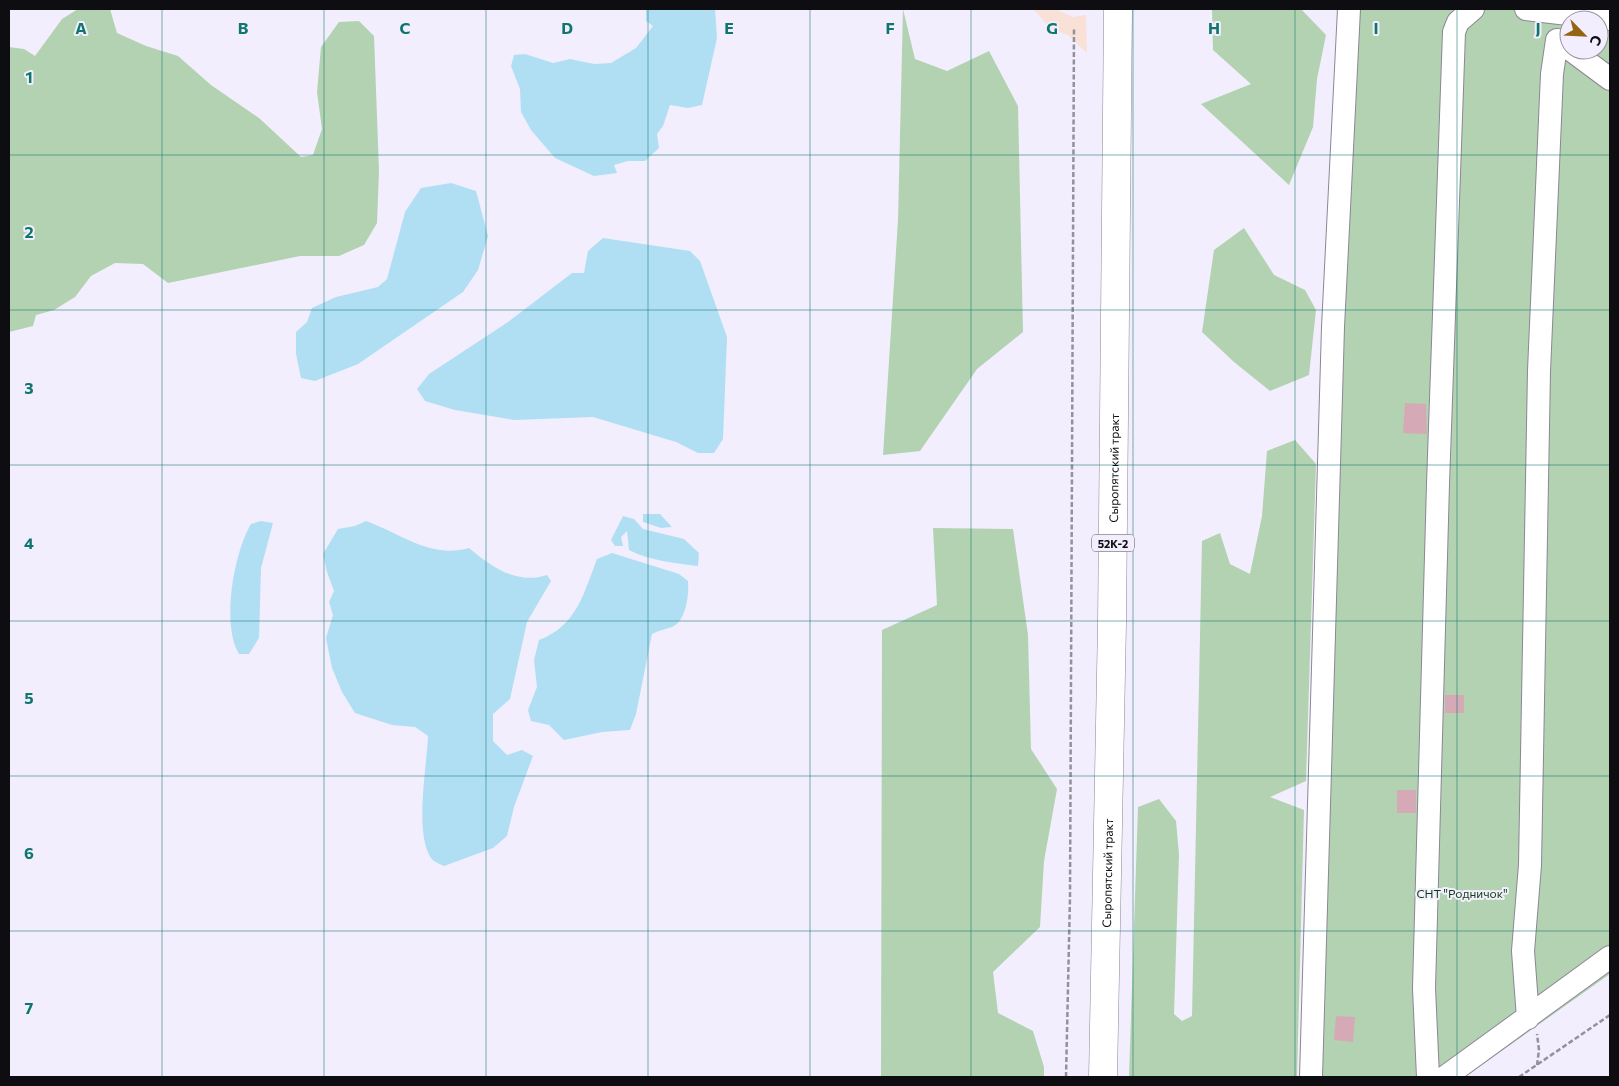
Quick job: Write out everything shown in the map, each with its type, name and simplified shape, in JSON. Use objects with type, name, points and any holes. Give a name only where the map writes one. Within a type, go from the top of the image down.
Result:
[{"type":"main road","name":"Сыропятский тракт","points":[[1087,1077],[1096,601],[1100,9]]},
{"type":"main road","name":"Сыропятский тракт","points":[[1103,1077],[1112,623],[1118,9]]},
{"type":"street","points":[[1311,1077],[1333,336],[1349,9]]},
{"type":"street","points":[[1428,1077],[1424,988],[1438,484],[1454,32],[1458,22],[1473,9]]},
{"type":"street","points":[[1516,9],[1534,18],[1559,40]]},
{"type":"street","points":[[1526,9],[1610,19]]},
{"type":"street","points":[[1528,1018],[1523,951],[1530,865],[1539,371],[1552,74],[1559,60]]},
{"type":"street","points":[[1584,60],[1610,80]]},
{"type":"street","points":[[1445,1077],[1610,957]]},
{"type":"path","points":[[1066,1077],[1070,887],[1074,29]]},
{"type":"path","points":[[1519,1077],[1610,1015]]},
{"type":"path","points":[[1528,1018],[1538,1035],[1537,1065]]},
{"type":"shaded area","points":[[1033,9],[1055,9],[1073,17],[1086,15],[1087,53],[1068,35],[1052,30]]},
{"type":"green space","points":[[78,9],[110,9],[117,33],[146,46],[178,56],[211,85],[259,118],[301,157],[313,155],[322,129],[317,92],[321,47],[339,22],[359,21],[374,36],[379,171],[377,223],[364,245],[339,256],[300,256],[168,283],[143,264],[115,263],[91,276],[75,297],[54,310],[36,315],[33,326],[9,332],[9,47],[24,49],[35,56],[62,19]]},
{"type":"green space","points":[[903,9],[915,59],[947,71],[989,51],[1018,106],[1023,332],[977,369],[920,451],[883,455],[898,220]]},
{"type":"green space","points":[[1212,9],[1301,9],[1326,35],[1317,79],[1313,127],[1289,185],[1201,104],[1251,84],[1213,50]]},
{"type":"green space","name":"СНТ \"Родничок\"","points":[[1342,9],[1610,9],[1610,974],[1465,1077],[1307,1077]]},
{"type":"green space","points":[[1244,228],[1274,275],[1305,290],[1316,310],[1309,375],[1270,391],[1234,362],[1202,332],[1214,250]]},
{"type":"green space","points":[[1295,440],[1316,464],[1306,781],[1270,797],[1304,810],[1297,1077],[1129,1077],[1138,807],[1159,799],[1176,821],[1179,854],[1174,1014],[1182,1021],[1192,1016],[1202,541],[1220,533],[1230,564],[1250,574],[1262,516],[1267,451]]},
{"type":"green space","points":[[933,528],[1013,529],[1028,635],[1031,749],[1057,789],[1044,861],[1040,927],[993,972],[998,1013],[1033,1031],[1044,1067],[1044,1077],[881,1077],[882,630],[937,605]]},
{"type":"water","points":[[646,9],[715,9],[717,38],[702,105],[688,108],[670,105],[663,126],[657,134],[659,148],[645,161],[628,161],[614,165],[617,173],[594,176],[555,158],[531,130],[521,112],[520,89],[511,66],[514,55],[525,54],[553,63],[570,59],[594,64],[611,63],[636,48],[653,26],[646,21]]},
{"type":"water","points":[[451,183],[476,191],[488,236],[478,270],[463,292],[358,364],[315,381],[301,378],[296,354],[296,332],[307,322],[312,308],[336,297],[378,287],[387,279],[405,212],[421,188]]},
{"type":"water","points":[[603,238],[690,251],[700,261],[727,337],[723,439],[714,453],[698,453],[676,442],[593,417],[514,420],[455,410],[425,401],[417,389],[429,374],[508,322],[572,273],[584,273],[588,251]]},
{"type":"water","points":[[643,514],[660,514],[672,527],[661,528],[643,522]]},
{"type":"water","points":[[623,516],[634,519],[643,529],[684,539],[699,553],[698,566],[672,563],[637,554],[629,550],[627,531],[621,537],[623,546],[615,546],[611,540]]},
{"type":"water","points":[[261,521],[273,523],[261,568],[259,638],[249,654],[239,654],[234,641],[230,608],[235,570],[239,552],[251,524]]},
{"type":"water","points":[[366,521],[428,547],[441,550],[469,548],[496,568],[515,576],[525,578],[547,575],[551,581],[527,622],[510,699],[493,714],[493,741],[507,755],[522,750],[533,756],[514,807],[507,836],[493,848],[444,866],[431,858],[423,833],[422,816],[428,736],[415,727],[392,725],[355,713],[342,692],[332,668],[326,638],[333,615],[329,602],[334,591],[323,554],[338,529],[355,526]]},
{"type":"water","points":[[612,553],[679,574],[688,581],[686,605],[682,617],[674,626],[652,634],[636,714],[630,730],[602,732],[564,740],[549,725],[531,721],[528,710],[537,687],[534,660],[539,640],[552,634],[571,617],[583,595],[597,559]]},
{"type":"building","points":[[1405,403],[1426,404],[1427,434],[1403,433]]},
{"type":"building","points":[[1445,695],[1464,695],[1464,713],[1445,713]]},
{"type":"building","points":[[1397,790],[1416,790],[1416,813],[1397,813]]},
{"type":"building","points":[[1336,1016],[1355,1017],[1353,1042],[1334,1040]]}]
